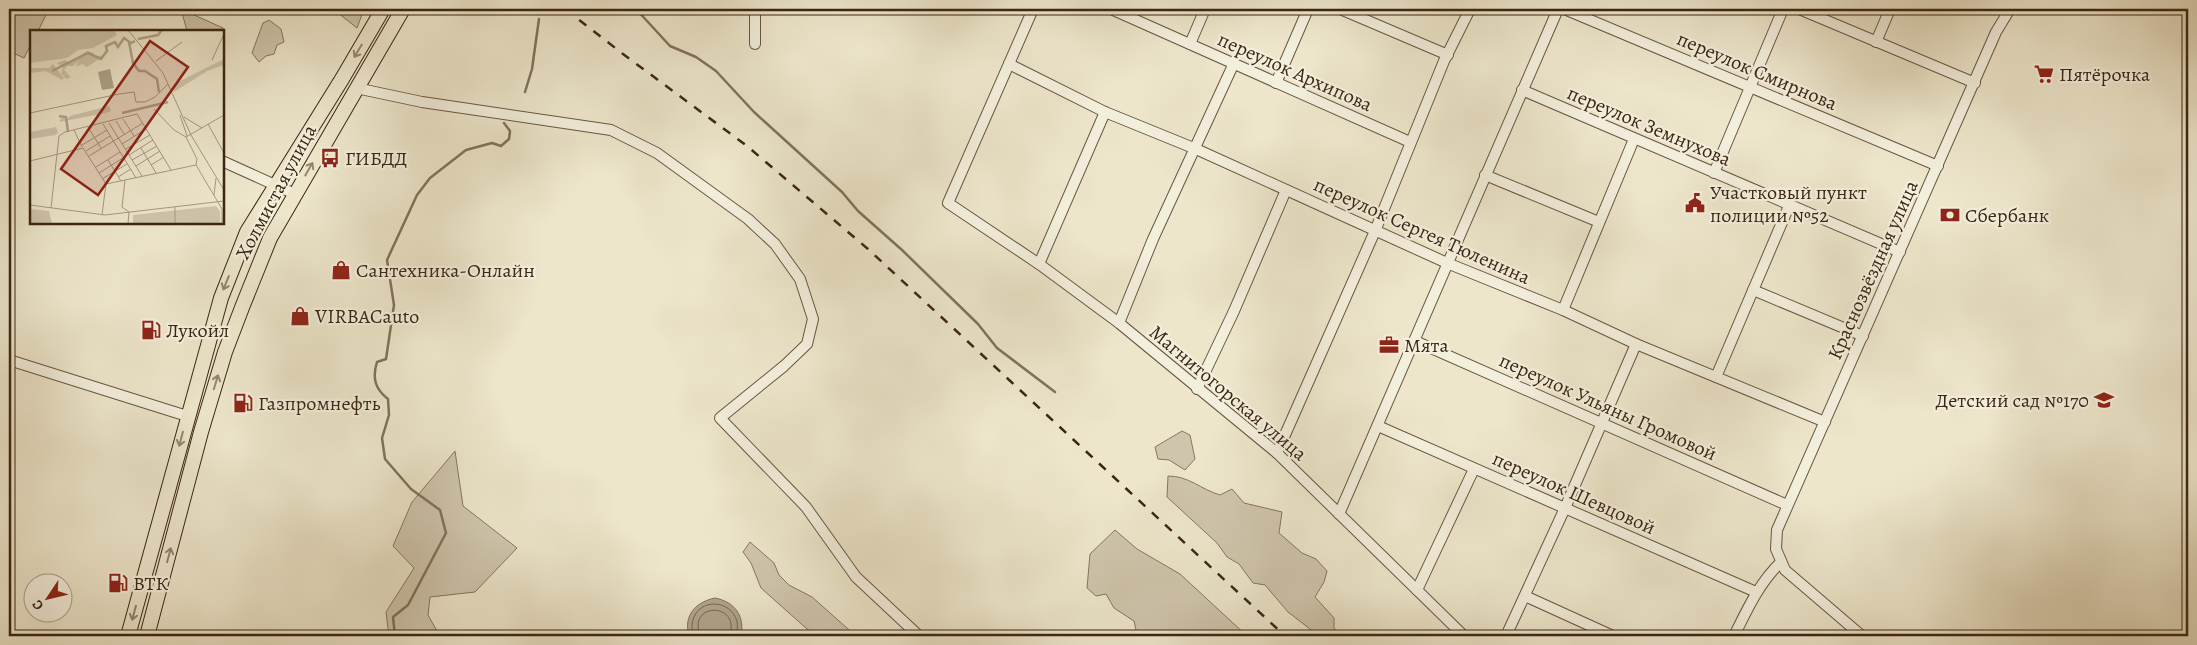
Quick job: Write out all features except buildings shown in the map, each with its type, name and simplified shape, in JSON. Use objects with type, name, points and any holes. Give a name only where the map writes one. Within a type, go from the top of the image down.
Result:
[{"type":"highway","name":"Холмистая улица","points":[[128,636],[220,298],[247,232],[383,9]]},
{"type":"highway","name":"Холмистая улица","points":[[147,636],[201,432],[225,352],[270,238],[403,9]]},
{"type":"street","points":[[755,9],[755,44]]},
{"type":"street","points":[[1009,64],[1033,9]]},
{"type":"street","name":"переулок Архипова","points":[[1111,9],[1410,142]]},
{"type":"street","points":[[1190,44],[1205,9]]},
{"type":"street","points":[[1276,83],[1308,9]]},
{"type":"street","points":[[1340,9],[1448,55]]},
{"type":"street","points":[[1277,453],[1375,231],[1409,151],[1410,142],[1470,9]]},
{"type":"street","points":[[1339,514],[1558,9]]},
{"type":"street","name":"переулок Смирнова","points":[[1564,9],[1938,166]]},
{"type":"street","points":[[1714,173],[1783,9]]},
{"type":"street","points":[[1798,9],[1975,83]]},
{"type":"street","points":[[1876,42],[1890,9]]},
{"type":"street","name":"Краснозвёздная улица","points":[[1781,562],[1776,549],[1777,530],[1787,505],[1996,32],[2010,9]]},
{"type":"street","points":[[1119,323],[1153,240],[1234,63]]},
{"type":"street","name":"переулок Сергея Тюленина","points":[[1009,64],[1105,112],[1196,149],[1447,263],[1825,422]]},
{"type":"street","name":"Магнитогорская улица","points":[[1009,64],[948,203],[1039,264],[1119,323],[1277,453],[1464,636]]},
{"type":"street","points":[[356,88],[422,102],[611,130],[657,153],[701,183],[748,219],[775,244],[800,279],[812,319],[807,344],[784,366],[720,418],[806,507],[856,576],[919,636]]},
{"type":"street","name":"переулок Земнухова","points":[[1522,90],[1788,206],[1900,252]]},
{"type":"street","points":[[1039,264],[1105,112]]},
{"type":"street","points":[[1562,310],[1634,139]]},
{"type":"street","points":[[224,162],[295,194]]},
{"type":"street","points":[[1485,175],[1598,222]]},
{"type":"street","points":[[1197,389],[1286,190]]},
{"type":"street","points":[[1716,377],[1788,206]]},
{"type":"street","points":[[1753,290],[1863,336]]},
{"type":"street","name":"переулок Ульяны Громовой","points":[[1414,341],[1787,505]]},
{"type":"street","points":[[1506,636],[1565,508],[1636,344]]},
{"type":"street","points":[[9,360],[187,416]]},
{"type":"street","name":"переулок Шевцовой","points":[[1378,426],[1756,592]]},
{"type":"street","points":[[1417,590],[1474,469]]},
{"type":"street","points":[[1734,636],[1756,592],[1781,562],[1785,570],[1862,636]]},
{"type":"street","points":[[1525,596],[1614,636]]},
{"type":"shaded area","points":[[9,9],[49,9],[38,30],[30,30],[30,46],[24,58],[9,51]]},
{"type":"shaded area","points":[[181,9],[223,28],[223,30],[187,30]]},
{"type":"shaded area","points":[[333,9],[364,9],[357,28]]},
{"type":"shaded area","points":[[269,20],[281,29],[284,42],[277,45],[274,54],[266,56],[259,62],[252,53],[263,23]]},
{"type":"shaded area","points":[[1182,431],[1190,435],[1195,459],[1185,470],[1169,460],[1158,459],[1155,447]]},
{"type":"shaded area","points":[[455,451],[463,506],[517,548],[475,592],[430,597],[428,615],[437,631],[432,636],[389,636],[386,612],[414,568],[393,546],[412,502]]},
{"type":"shaded area","points":[[1168,476],[1188,480],[1220,495],[1232,489],[1244,503],[1282,512],[1279,533],[1302,553],[1316,559],[1327,571],[1324,582],[1315,597],[1334,618],[1334,628],[1340,636],[1319,636],[1288,612],[1265,585],[1253,583],[1239,564],[1227,557],[1217,543],[1167,497]]},
{"type":"shaded area","points":[[1115,530],[1137,549],[1180,574],[1247,636],[1143,636],[1136,630],[1134,621],[1114,608],[1106,594],[1096,596],[1087,588],[1090,554]]},
{"type":"shaded area","points":[[750,542],[774,563],[779,575],[789,585],[812,597],[856,636],[818,636],[807,629],[761,588],[751,563],[743,552]]},
{"type":"water","points":[[715,598],[728,603],[737,611],[741,622],[741,636],[689,636],[688,622],[693,611],[702,603]]},
{"type":"waterway","points":[[636,9],[670,46],[696,57],[716,71],[754,112],[842,192],[858,211],[902,250],[978,324],[997,348],[1055,392]]},
{"type":"waterway","points":[[525,92],[532,69],[539,19]]},
{"type":"waterway","points":[[395,636],[393,617],[408,605],[446,533],[440,510],[411,489],[385,459],[382,438],[389,415],[388,399],[377,387],[375,373],[377,362],[386,359],[394,305],[387,260],[417,195],[430,178],[466,150],[492,143],[501,146],[509,139],[510,131],[504,123]]},
{"type":"railway","points":[[565,9],[747,146],[868,249],[1285,636]]},
{"type":"place","name":"Пятёрочка","points":[[2044,74]]},
{"type":"place","name":"ГИБДД","points":[[330,158]]},
{"type":"place","name":"Участковый пункт полиции №52","points":[[1695,203]]},
{"type":"place","name":"Сбербанк","points":[[1950,215]]},
{"type":"place","name":"Сантехника-Онлайн","points":[[341,270]]},
{"type":"place","name":"VIRBACauto","points":[[300,316]]},
{"type":"place","name":"Лукойл","points":[[151,330]]},
{"type":"place","name":"Мята","points":[[1389,345]]},
{"type":"place","name":"Детский сад №170","points":[[2104,400]]},
{"type":"place","name":"Газпромнефть","points":[[243,403]]},
{"type":"place","name":"ВТК","points":[[118,583]]}]
